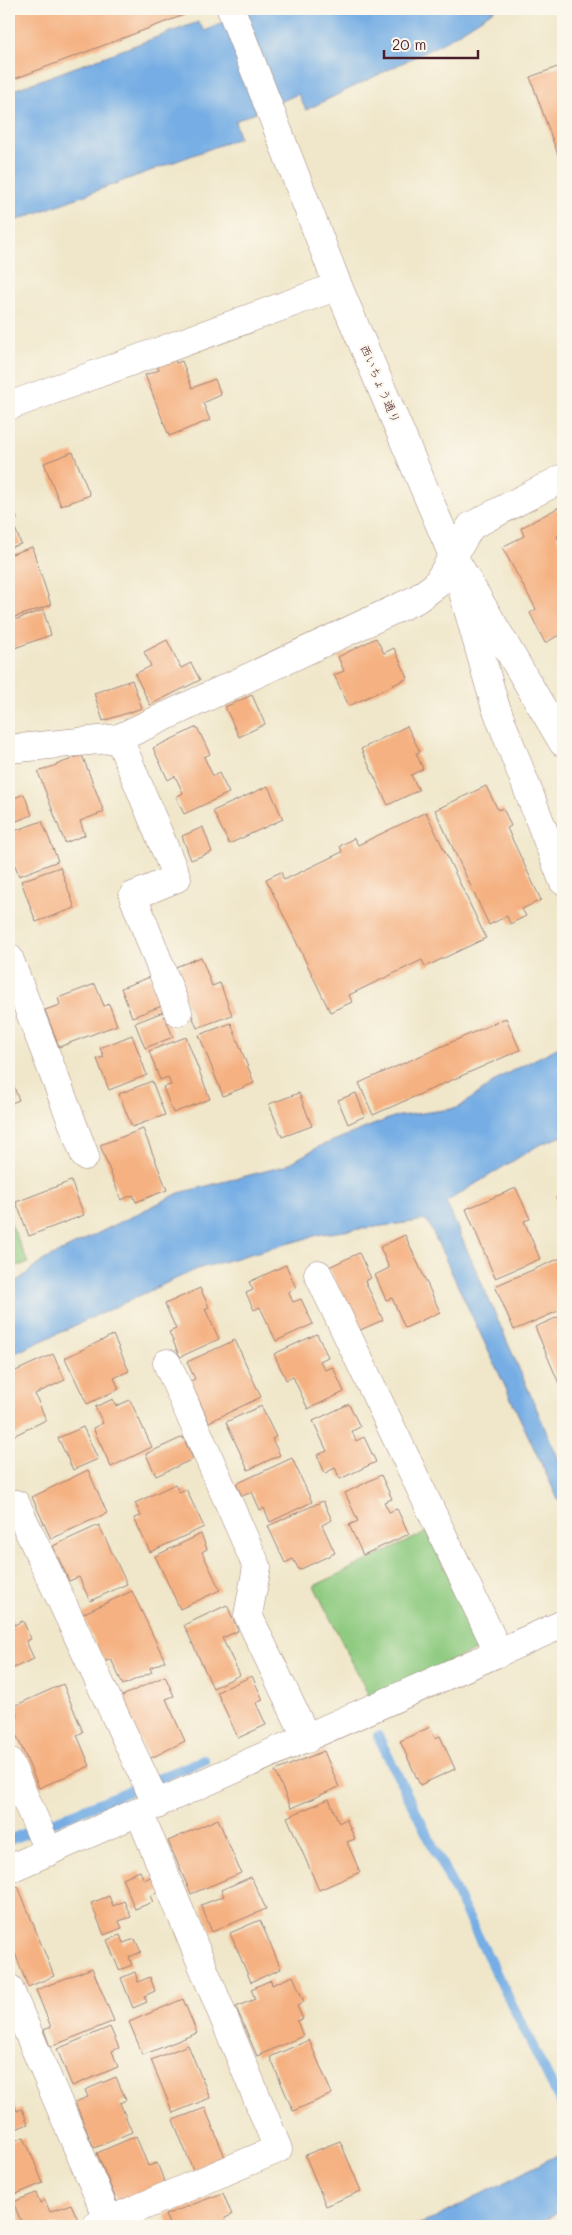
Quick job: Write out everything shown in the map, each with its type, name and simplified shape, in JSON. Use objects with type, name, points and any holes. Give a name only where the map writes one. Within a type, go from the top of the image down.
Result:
[{"type":"main road","name":"西いちょう通り","points":[[231,9],[338,286],[453,556],[563,743]]},
{"type":"main road","points":[[9,406],[338,286]]},
{"type":"main road","points":[[9,749],[119,738],[417,599],[436,585],[471,526],[563,478]]},
{"type":"main road","points":[[453,556],[495,706],[563,881]]},
{"type":"main road","points":[[119,738],[177,878],[133,896],[178,1012]]},
{"type":"main road","points":[[9,958],[86,1156]]},
{"type":"main road","points":[[318,1274],[499,1653]]},
{"type":"main road","points":[[167,1363],[257,1567],[248,1615],[307,1739]]},
{"type":"main road","points":[[9,1988],[102,2224],[278,2149],[147,1796],[16,1504]]},
{"type":"main road","points":[[9,1869],[42,1836],[307,1739],[563,1624]]},
{"type":"main road","points":[[9,1762],[42,1836]]},
{"type":"green space","points":[[9,1219],[28,1263],[9,1268]]},
{"type":"green space","points":[[427,1532],[484,1646],[370,1698],[314,1586]]},
{"type":"water","points":[[250,9],[496,9],[441,44],[306,110],[298,94],[235,121],[239,138],[9,223],[9,90],[198,22],[205,31]]},
{"type":"water","points":[[563,1045],[563,1136],[539,1145],[446,1202],[563,1469],[563,1510],[427,1220],[322,1234],[197,1269],[9,1356],[9,1283],[17,1281],[44,1260],[179,1193],[285,1166],[318,1147],[393,1117],[458,1108],[504,1075]]},
{"type":"water","points":[[563,2152],[563,2209],[533,2226],[414,2226],[436,2218]]},
{"type":"building","points":[[9,9],[191,9],[192,12],[9,81]]},
{"type":"building","points":[[563,65],[563,169],[530,77]]},
{"type":"building","points":[[173,357],[176,363],[182,361],[192,388],[215,379],[221,395],[203,403],[210,420],[169,436],[145,375],[159,370],[156,364]]},
{"type":"building","points":[[73,452],[90,495],[61,506],[44,463]]},
{"type":"building","points":[[9,499],[17,519],[9,522]]},
{"type":"building","points":[[563,505],[563,533],[557,536],[563,548],[563,633],[545,643],[530,613],[536,609],[502,547],[524,536],[521,528]]},
{"type":"building","points":[[13,523],[21,544],[9,548],[9,525]]},
{"type":"building","points":[[32,547],[51,605],[9,619],[9,555]]},
{"type":"building","points":[[43,610],[51,635],[9,650],[9,622]]},
{"type":"building","points":[[376,638],[384,653],[394,648],[408,678],[349,706],[334,675],[344,671],[338,657]]},
{"type":"building","points":[[167,640],[181,668],[191,663],[200,680],[150,705],[135,674],[151,666],[144,652]]},
{"type":"building","points":[[132,680],[142,708],[103,721],[94,693]]},
{"type":"building","points":[[252,695],[265,724],[239,737],[225,707]]},
{"type":"building","points":[[407,726],[420,752],[416,753],[423,769],[411,775],[419,790],[388,805],[361,749]]},
{"type":"building","points":[[197,727],[210,754],[204,757],[213,776],[219,773],[229,793],[184,814],[176,797],[183,793],[175,776],[168,780],[153,748]]},
{"type":"building","points":[[82,755],[104,812],[80,821],[85,835],[65,843],[38,772]]},
{"type":"building","points":[[268,786],[283,819],[229,844],[213,811]]},
{"type":"building","points":[[486,786],[498,810],[503,808],[511,826],[507,828],[541,900],[522,909],[526,916],[510,924],[507,916],[489,925],[435,810]]},
{"type":"building","points":[[24,794],[32,815],[9,824],[9,800]]},
{"type":"building","points":[[426,812],[486,938],[425,967],[422,960],[349,995],[352,1002],[330,1012],[266,879],[281,872],[284,880],[342,852],[340,846],[354,838],[358,845]]},
{"type":"building","points":[[42,821],[58,861],[19,876],[9,849],[9,833]]},
{"type":"building","points":[[203,827],[212,852],[191,860],[182,836]]},
{"type":"building","points":[[60,867],[75,908],[36,922],[21,881]]},
{"type":"building","points":[[201,957],[212,986],[220,983],[232,1015],[197,1028],[173,968]]},
{"type":"building","points":[[150,977],[162,1006],[132,1017],[121,988]]},
{"type":"building","points":[[95,984],[104,1006],[109,1004],[117,1025],[59,1047],[45,1010],[60,1005],[58,998]]},
{"type":"building","points":[[163,1012],[173,1037],[145,1048],[135,1023]]},
{"type":"building","points":[[506,1018],[520,1050],[373,1115],[359,1083]]},
{"type":"building","points":[[231,1023],[254,1083],[223,1096],[199,1035]]},
{"type":"building","points":[[132,1035],[147,1075],[109,1090],[97,1059],[104,1057],[100,1048]]},
{"type":"building","points":[[186,1037],[210,1099],[173,1113],[163,1087],[171,1085],[168,1077],[160,1080],[149,1051]]},
{"type":"building","points":[[9,1074],[19,1100],[9,1104]]},
{"type":"building","points":[[152,1081],[165,1115],[132,1127],[119,1094]]},
{"type":"building","points":[[299,1093],[312,1126],[282,1137],[269,1104]]},
{"type":"building","points":[[356,1093],[365,1116],[348,1124],[338,1100]]},
{"type":"building","points":[[143,1129],[167,1190],[136,1202],[133,1195],[121,1200],[100,1145]]},
{"type":"building","points":[[71,1181],[84,1215],[29,1236],[16,1202]]},
{"type":"building","points":[[516,1188],[530,1219],[524,1221],[540,1259],[495,1278],[466,1209]]},
{"type":"building","points":[[563,1194],[563,1213],[556,1197]]},
{"type":"building","points":[[405,1235],[440,1312],[405,1328],[392,1298],[386,1300],[375,1275],[389,1268],[380,1247]]},
{"type":"building","points":[[359,1253],[371,1278],[365,1281],[383,1320],[358,1331],[329,1267]]},
{"type":"building","points":[[563,1257],[563,1309],[514,1330],[495,1286]]},
{"type":"building","points":[[286,1265],[296,1288],[288,1292],[293,1302],[301,1299],[313,1324],[276,1341],[260,1307],[254,1310],[246,1293],[253,1290],[249,1282]]},
{"type":"building","points":[[200,1288],[209,1307],[205,1309],[219,1339],[180,1357],[169,1332],[176,1329],[165,1304]]},
{"type":"building","points":[[563,1315],[563,1393],[535,1327]]},
{"type":"building","points":[[317,1334],[328,1357],[320,1361],[325,1370],[333,1367],[344,1392],[308,1409],[293,1377],[286,1380],[274,1354]]},
{"type":"building","points":[[113,1335],[129,1371],[114,1378],[119,1389],[87,1404],[65,1358]]},
{"type":"building","points":[[235,1340],[261,1397],[209,1422],[190,1381],[195,1379],[187,1362]]},
{"type":"building","points":[[53,1354],[65,1380],[35,1394],[46,1420],[9,1438],[9,1374]]},
{"type":"building","points":[[113,1399],[116,1406],[130,1400],[152,1447],[111,1467],[93,1428],[103,1423],[95,1407]]},
{"type":"building","points":[[349,1404],[360,1427],[352,1431],[356,1441],[364,1437],[376,1462],[340,1479],[335,1468],[325,1473],[317,1455],[327,1451],[313,1421]]},
{"type":"building","points":[[261,1406],[276,1437],[272,1439],[280,1455],[248,1470],[226,1422]]},
{"type":"building","points":[[83,1427],[98,1459],[73,1470],[58,1438]]},
{"type":"building","points":[[183,1437],[193,1459],[156,1476],[146,1454]]},
{"type":"building","points":[[292,1458],[312,1502],[270,1522],[264,1508],[260,1510],[252,1492],[242,1496],[236,1484]]},
{"type":"building","points":[[88,1470],[107,1513],[51,1539],[32,1497]]},
{"type":"building","points":[[381,1475],[392,1499],[384,1502],[389,1512],[397,1509],[409,1534],[363,1555],[349,1525],[358,1521],[345,1493]]},
{"type":"building","points":[[175,1484],[179,1492],[186,1489],[204,1527],[150,1552],[134,1518],[141,1516],[135,1503]]},
{"type":"building","points":[[323,1501],[332,1520],[322,1525],[335,1553],[299,1570],[293,1559],[285,1563],[268,1526]]},
{"type":"building","points":[[99,1525],[127,1584],[90,1601],[79,1577],[69,1581],[53,1546]]},
{"type":"building","points":[[201,1534],[207,1549],[202,1552],[220,1590],[180,1609],[155,1556]]},
{"type":"building","points":[[132,1591],[165,1661],[150,1668],[152,1672],[123,1685],[111,1659],[104,1662],[82,1614]]},
{"type":"building","points":[[227,1605],[238,1631],[222,1638],[240,1675],[213,1688],[184,1625]]},
{"type":"building","points":[[9,1613],[14,1625],[23,1621],[31,1639],[26,1641],[34,1659],[9,1670]]},
{"type":"building","points":[[165,1676],[174,1696],[166,1699],[185,1741],[149,1759],[120,1697]]},
{"type":"building","points":[[252,1676],[263,1700],[256,1703],[266,1725],[238,1738],[217,1692]]},
{"type":"building","points":[[63,1684],[83,1732],[77,1735],[90,1766],[39,1788],[10,1720],[18,1717],[14,1706]]},
{"type":"building","points":[[430,1727],[435,1738],[440,1736],[455,1769],[420,1785],[400,1741]]},
{"type":"building","points":[[324,1751],[339,1787],[291,1808],[275,1771]]},
{"type":"building","points":[[329,1799],[339,1823],[346,1819],[355,1839],[347,1842],[360,1872],[319,1890],[287,1817]]},
{"type":"building","points":[[218,1819],[241,1873],[191,1894],[168,1841]]},
{"type":"building","points":[[140,1871],[144,1880],[155,1875],[161,1891],[150,1896],[153,1902],[135,1909],[122,1878]]},
{"type":"building","points":[[251,1877],[266,1909],[212,1932],[201,1905],[224,1896],[221,1890]]},
{"type":"building","points":[[18,1886],[54,1976],[28,1987],[9,1938],[9,1890]]},
{"type":"building","points":[[109,1896],[113,1906],[124,1901],[131,1917],[119,1921],[122,1928],[104,1935],[91,1903]]},
{"type":"building","points":[[260,1920],[281,1969],[251,1982],[230,1933]]},
{"type":"building","points":[[120,1935],[123,1943],[135,1939],[141,1952],[129,1957],[132,1965],[119,1970],[107,1940]]},
{"type":"building","points":[[92,1968],[114,2021],[50,2047],[44,2030],[51,2027],[36,1990]]},
{"type":"building","points":[[135,1972],[138,1982],[150,1977],[155,1991],[144,1996],[147,2002],[133,2008],[121,1978]]},
{"type":"building","points":[[293,1976],[304,2002],[297,2006],[303,2019],[297,2021],[303,2036],[257,2056],[236,2007],[255,1999],[251,1989],[271,1980],[272,1985]]},
{"type":"building","points":[[183,1999],[197,2033],[143,2055],[129,2022]]},
{"type":"building","points":[[110,2027],[119,2048],[112,2051],[118,2067],[72,2086],[57,2049]]},
{"type":"building","points":[[309,2040],[332,2094],[293,2111],[270,2057]]},
{"type":"building","points":[[188,2045],[210,2098],[173,2113],[151,2060]]},
{"type":"building","points":[[116,2077],[126,2100],[120,2103],[132,2132],[94,2148],[75,2102],[88,2097],[85,2090]]},
{"type":"building","points":[[9,2091],[17,2111],[22,2109],[28,2124],[9,2132]]},
{"type":"building","points":[[205,2108],[225,2157],[193,2170],[173,2120]]},
{"type":"building","points":[[136,2136],[148,2166],[157,2163],[165,2183],[117,2202],[97,2153]]},
{"type":"building","points":[[24,2137],[43,2183],[9,2197],[9,2143]]},
{"type":"building","points":[[340,2141],[361,2191],[326,2206],[305,2155]]},
{"type":"building","points":[[36,2193],[40,2203],[45,2200],[50,2212],[71,2204],[79,2222],[69,2226],[23,2226],[13,2202]]},
{"type":"building","points":[[223,2193],[232,2215],[225,2218],[228,2226],[170,2226],[165,2215]]},
{"type":"waterway","points":[[378,1736],[563,2107]]},
{"type":"waterway","points":[[9,1840],[204,1760]]}]
